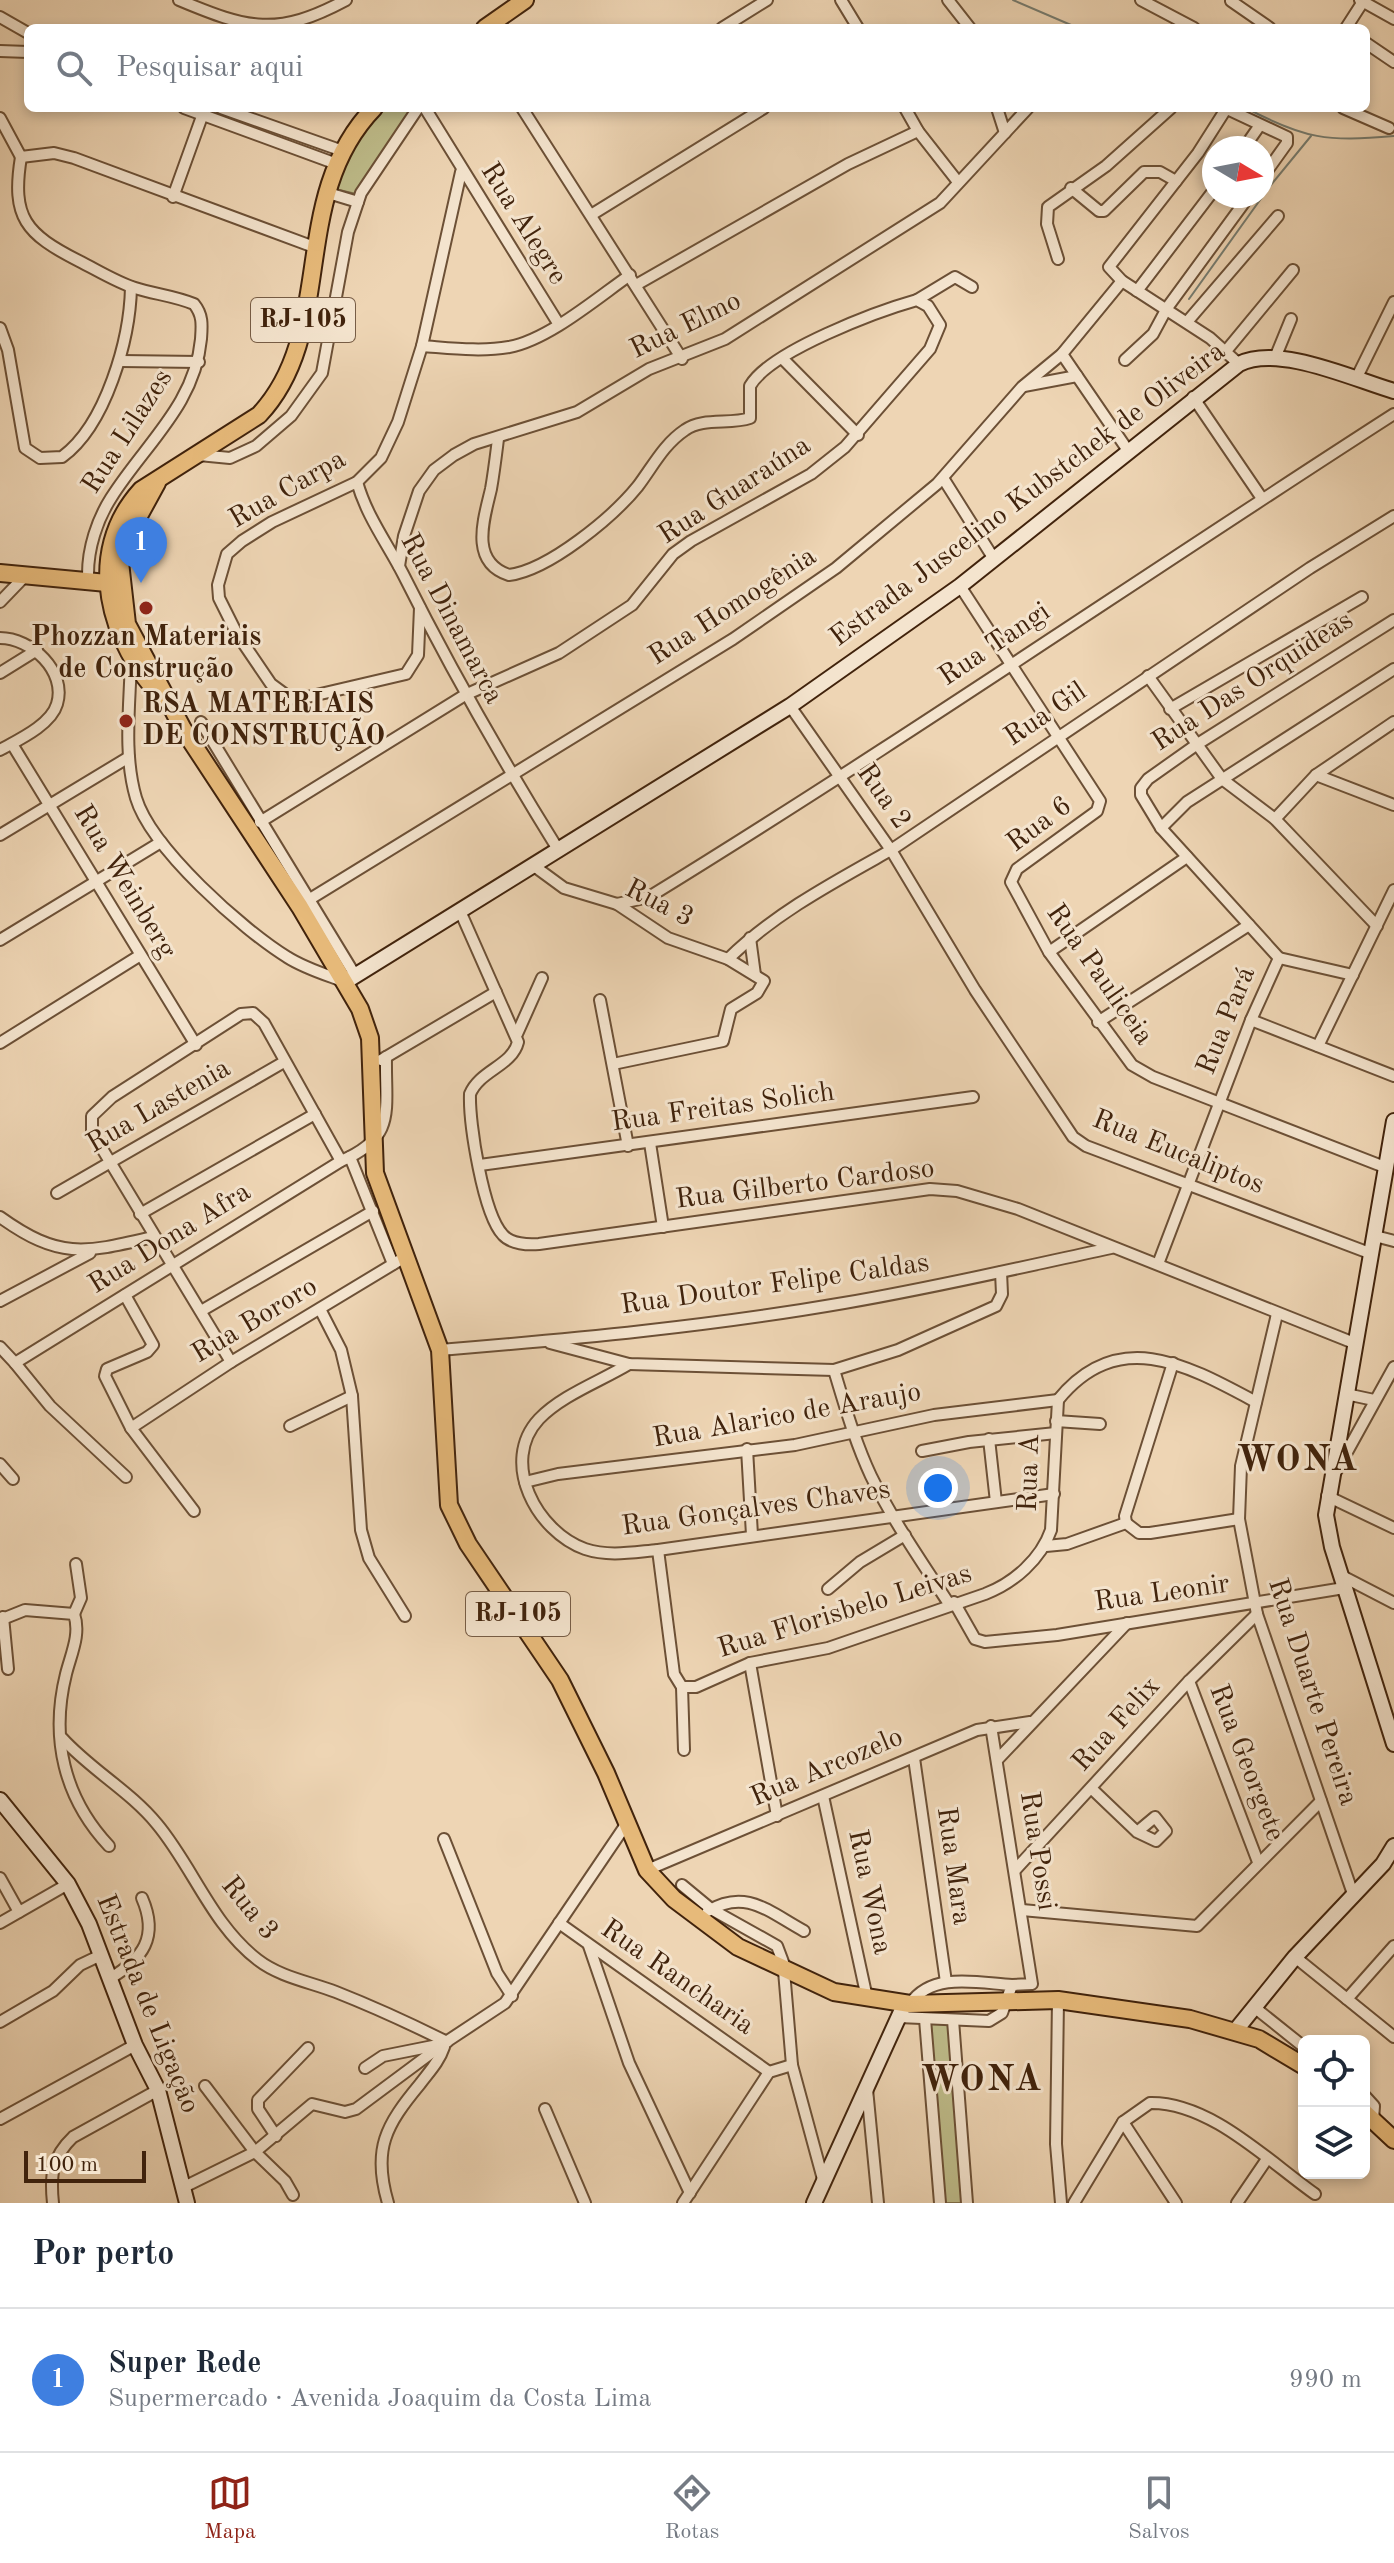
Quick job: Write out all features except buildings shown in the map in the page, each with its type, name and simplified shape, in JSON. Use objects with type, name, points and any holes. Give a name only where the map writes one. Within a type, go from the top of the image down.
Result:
[{"type":"main road","points":[[491,24],[525,0]]},
{"type":"main road","name":"RJ-105","points":[[370,112],[354,128],[337,156],[325,192],[306,307],[285,381],[259,415],[157,483],[115,557],[117,608],[131,656],[226,782],[350,978],[379,1061],[372,1147],[375,1173],[399,1261],[440,1350],[446,1485],[452,1515],[468,1544],[560,1680],[647,1870],[704,1914],[738,1947],[834,1992],[905,2008],[1020,1990],[1058,2000],[1190,2019],[1236,2030],[1259,2039],[1298,2062]]},
{"type":"main road","points":[[83,577],[115,557]]},
{"type":"main road","points":[[115,557],[107,583],[117,608]]},
{"type":"main road","points":[[0,573],[83,577],[107,583]]},
{"type":"main road","points":[[83,577],[117,608]]},
{"type":"main road","name":"RJ-105","points":[[117,608],[163,686],[170,707]]},
{"type":"main road","points":[[1370,2118],[1394,2140]]},
{"type":"street","points":[[179,0],[256,24]]},
{"type":"street","points":[[286,24],[300,22],[346,0]]},
{"type":"street","points":[[728,24],[767,0]]},
{"type":"street","points":[[841,0],[856,24]]},
{"type":"street","points":[[948,0],[967,24]]},
{"type":"street","points":[[1141,0],[1186,24]]},
{"type":"street","points":[[1231,1],[1264,24]]},
{"type":"street","points":[[1349,24],[1363,1],[1394,19]]},
{"type":"street","points":[[0,17],[24,31]]},
{"type":"street","points":[[1370,46],[1394,62]]},
{"type":"street","points":[[0,51],[24,52]]},
{"type":"street","points":[[173,197],[203,112],[337,156]]},
{"type":"street","points":[[231,112],[337,156]]},
{"type":"street","points":[[199,455],[230,458],[256,446],[291,416],[322,373],[348,232],[358,202],[374,169],[415,112]]},
{"type":"street","name":"Rua Alegre","points":[[427,112],[461,172],[558,323]]},
{"type":"street","points":[[525,112],[682,359]]},
{"type":"street","points":[[591,215],[758,112]]},
{"type":"street","points":[[907,112],[918,131],[958,182]]},
{"type":"street","points":[[998,112],[1005,133]]},
{"type":"street","name":"Rua Elmo","points":[[399,566],[404,536],[419,491],[434,470],[474,444],[577,412],[649,369],[682,359],[725,339],[930,210],[1024,112]]},
{"type":"street","points":[[1058,259],[1045,212],[1071,188],[1106,166],[1167,112]]},
{"type":"street","points":[[1222,112],[1176,181],[1110,265],[1110,270],[1122,281],[1187,322],[1239,364]]},
{"type":"street","points":[[1233,112],[1280,132],[1288,141],[1274,161]]},
{"type":"street","points":[[1352,112],[1389,128]]},
{"type":"street","points":[[0,118],[21,157],[17,193],[22,217],[33,234],[51,247],[131,287],[130,321],[121,361],[87,430],[73,449],[52,460],[28,452],[21,439],[8,350],[0,328]]},
{"type":"street","points":[[1252,136],[1260,125]]},
{"type":"street","points":[[422,346],[492,349],[533,339],[633,280],[848,164],[918,131]]},
{"type":"street","points":[[21,157],[54,153],[74,158],[314,247]]},
{"type":"street","name":"Rua Carpa","points":[[420,608],[418,655],[406,674],[299,699],[290,698],[271,684],[231,625],[218,585],[227,554],[272,522],[357,482],[381,458],[422,346],[461,172]]},
{"type":"street","points":[[1071,188],[1099,211],[1104,211],[1144,172],[1160,172],[1176,181]]},
{"type":"street","points":[[325,192],[358,202]]},
{"type":"street","points":[[1137,291],[1202,206]]},
{"type":"street","points":[[1125,360],[1147,342],[1167,308],[1240,208]]},
{"type":"street","points":[[1187,322],[1278,216]]},
{"type":"street","points":[[1226,351],[1293,270]]},
{"type":"street","points":[[498,439],[482,523],[482,542],[493,566],[509,575],[531,570],[550,559],[618,508],[662,452],[688,427],[750,418],[752,382],[783,359],[849,323],[917,300],[955,277],[972,287]]},
{"type":"street","name":"Rua Homogênia","points":[[310,899],[733,639],[836,568],[943,478],[1022,387],[1062,354],[1122,281]]},
{"type":"street","name":"Rua Lilazes","points":[[83,577],[91,546],[110,500],[180,406],[199,362],[202,323],[194,304],[131,287]]},
{"type":"street","name":"Rua Guaraúna","points":[[260,822],[465,695],[529,669],[632,605],[673,554],[811,474],[858,435],[937,335],[937,317],[928,306],[917,300]]},
{"type":"street","points":[[1356,379],[1394,302]]},
{"type":"street","points":[[1275,358],[1291,319]]},
{"type":"street","points":[[1062,354],[1129,452]]},
{"type":"street","name":"Estrada Juscelino Kubstchek de Oliveira","points":[[350,978],[790,706],[960,586],[1193,397],[1239,364],[1259,358],[1275,358],[1394,391]]},
{"type":"street","points":[[783,359],[858,435]]},
{"type":"street","name":"Rua Lilazes","points":[[121,361],[199,362]]},
{"type":"street","points":[[1022,387],[1077,376]]},
{"type":"street","points":[[1193,397],[1261,497]]},
{"type":"street","name":"Rua Tangi","points":[[617,904],[649,897],[840,778],[1261,497],[1394,414]]},
{"type":"street","points":[[943,478],[994,559]]},
{"type":"street","name":"Rua Dinamarca","points":[[357,482],[382,539],[465,695],[559,851]]},
{"type":"street","name":"Rua Gil","points":[[728,959],[750,938],[820,890],[891,850],[1059,734],[1394,516]]},
{"type":"street","points":[[382,539],[404,536]]},
{"type":"street","points":[[0,602],[26,575]]},
{"type":"street","points":[[960,586],[1059,734]]},
{"type":"street","points":[[1170,709],[1362,597]]},
{"type":"street","name":"Rua Das Orquideas","points":[[1141,788],[1148,779],[1196,745],[1394,620]]},
{"type":"street","points":[[0,638],[24,642],[37,650],[47,662],[58,690],[57,704],[39,726],[0,750]]},
{"type":"street","points":[[0,673],[37,650]]},
{"type":"street","points":[[131,656],[129,757],[138,803],[161,842],[260,938],[288,958],[350,978]]},
{"type":"street","points":[[1161,828],[1187,802],[1394,669]]},
{"type":"street","points":[[1148,676],[1222,779],[1275,819],[1377,926]]},
{"type":"street","name":"Rua 2","points":[[790,706],[891,850],[932,919]]},
{"type":"street","points":[[201,722],[226,782],[260,822],[310,899],[350,978]]},
{"type":"street","points":[[1275,819],[1316,775],[1394,722]]},
{"type":"street","name":"Rua 6","points":[[1011,882],[1017,869],[1100,808],[1100,801],[1059,734]]},
{"type":"street","name":"Rua Weinberg","points":[[12,744],[196,1045]]},
{"type":"street","points":[[0,835],[129,757]]},
{"type":"street","points":[[1316,775],[1394,805]]},
{"type":"street","name":"Rua Pará","points":[[1141,788],[1141,795],[1161,828],[1279,958],[1251,1020],[1158,1264]]},
{"type":"street","points":[[0,940],[161,842]]},
{"type":"street","points":[[1049,952],[1187,857]]},
{"type":"street","name":"Rua 3","points":[[534,866],[564,888],[617,904],[668,938],[728,959],[760,978]]},
{"type":"street","name":"Rua Pauliceia","points":[[1011,882],[1049,952],[1098,1022],[1140,1071],[1387,1168]]},
{"type":"street","points":[[1318,1046],[1394,890]]},
{"type":"street","points":[[460,911],[517,1034]]},
{"type":"street","name":"Rua Eucaliptos","points":[[932,919],[975,990],[1073,1137],[1086,1146],[1372,1254]]},
{"type":"street","points":[[1098,1022],[1249,925]]},
{"type":"street","points":[[613,1064],[723,1041],[731,1009],[757,993],[760,978],[750,938]]},
{"type":"street","points":[[0,1043],[139,956]]},
{"type":"street","points":[[1279,958],[1353,975]]},
{"type":"street","points":[[517,1034],[542,978]]},
{"type":"street","points":[[379,1061],[496,992]]},
{"type":"street","points":[[600,1000],[628,1146]]},
{"type":"street","points":[[231,1362],[153,1237],[90,1125],[98,1107],[241,1014],[253,1013],[264,1023],[315,1114],[346,1159],[399,1261]]},
{"type":"street","points":[[1251,1020],[1394,1076]]},
{"type":"street","name":"Rua Gilberto Cardoso","points":[[517,1034],[514,1052],[485,1073],[470,1094],[473,1146],[491,1213],[503,1235],[520,1243],[539,1244],[930,1189],[987,1198],[1354,1343]]},
{"type":"street","name":"Rua Lastenia","points":[[57,1193],[284,1062]]},
{"type":"street","name":"Rua Freitas Solich","points":[[480,1165],[973,1097]]},
{"type":"street","points":[[140,1214],[315,1114]]},
{"type":"street","points":[[1394,1121],[1327,1496],[1328,1531],[1394,1739]]},
{"type":"street","points":[[650,1143],[663,1227]]},
{"type":"street","name":"Rua Dona Afra","points":[[15,1363],[346,1159],[372,1147]]},
{"type":"street","points":[[201,1311],[373,1211]]},
{"type":"street","points":[[0,1217],[35,1239],[72,1251],[95,1250],[153,1237]]},
{"type":"street","points":[[1375,1236],[1394,1241]]},
{"type":"street","name":"Rua Doutor Felipe Caldas","points":[[440,1350],[545,1341],[789,1312],[1001,1272],[1113,1247]]},
{"type":"street","points":[[0,1301],[95,1250]]},
{"type":"street","name":"Rua Bororo","points":[[131,1428],[231,1362],[321,1311],[399,1261]]},
{"type":"street","points":[[545,1341],[629,1364],[834,1370],[898,1350],[996,1306],[1002,1294],[1001,1272]]},
{"type":"street","points":[[125,1295],[153,1340],[151,1350],[105,1373],[131,1428],[194,1511]]},
{"type":"street","points":[[321,1311],[341,1350],[352,1396],[361,1530],[369,1558],[405,1616]]},
{"type":"street","name":"Rua Duarte Pereira","points":[[1277,1314],[1241,1466],[1239,1519],[1255,1610],[1353,1894]]},
{"type":"street","points":[[0,1347],[50,1406],[126,1477]]},
{"type":"street","points":[[1058,1400],[1074,1381],[1110,1361],[1148,1357],[1173,1363],[1256,1402]]},
{"type":"street","points":[[1126,1523],[1173,1363]]},
{"type":"street","name":"Rua Gonçalves Chaves","points":[[629,1364],[540,1418],[525,1445],[522,1466],[531,1499],[548,1525],[582,1548],[608,1554],[658,1550],[1054,1494]]},
{"type":"street","points":[[1330,1476],[1341,1464],[1394,1367]]},
{"type":"street","points":[[834,1370],[853,1435],[891,1515],[951,1603]]},
{"type":"street","points":[[1346,1394],[1374,1400]]},
{"type":"street","points":[[290,1426],[352,1396]]},
{"type":"street","name":"Rua A","points":[[1046,1546],[1051,1530],[1054,1494],[1058,1400]]},
{"type":"street","name":"Rua Alarico de Araujo","points":[[525,1482],[558,1474],[853,1435],[934,1415],[1058,1400]]},
{"type":"street","points":[[922,1451],[1056,1427],[1100,1424]]},
{"type":"street","points":[[989,1439],[996,1502]]},
{"type":"street","points":[[747,1449],[752,1535]]},
{"type":"street","points":[[0,1464],[13,1479]]},
{"type":"street","points":[[1327,1496],[1394,1528]]},
{"type":"street","points":[[1126,1523],[1139,1533],[1150,1533],[1239,1519]]},
{"type":"street","points":[[1046,1546],[1067,1544],[1126,1523]]},
{"type":"street","points":[[828,1589],[860,1562],[905,1535]]},
{"type":"street","name":"Rua Florisbelo Leivas","points":[[682,1687],[696,1687],[750,1663],[828,1648],[951,1603],[985,1594],[1008,1582],[1046,1546]]},
{"type":"street","points":[[658,1550],[674,1674],[682,1687],[684,1750]]},
{"type":"street","points":[[69,1613],[81,1598],[76,1564]]},
{"type":"street","points":[[1342,1581],[1394,1603]]},
{"type":"street","name":"Rua Leonir","points":[[951,1603],[975,1639],[985,1642],[1255,1610],[1342,1581]]},
{"type":"street","points":[[8,1669],[2,1618],[25,1610],[69,1613]]},
{"type":"street","name":"Rua Felix","points":[[1016,1869],[1255,1610]]},
{"type":"street","points":[[69,1613],[76,1640],[60,1709],[62,1759],[67,1783],[84,1815],[109,1846]]},
{"type":"street","points":[[998,1759],[1127,1623]]},
{"type":"street","points":[[750,1663],[777,1816]]},
{"type":"street","name":"Rua Georgete","points":[[1189,1681],[1258,1862]]},
{"type":"street","name":"Rua Arcozelo","points":[[647,1870],[991,1726],[1030,1722]]},
{"type":"street","name":"Rua Possi","points":[[991,1726],[1022,1910],[1020,1990]]},
{"type":"street","name":"Rua 3","points":[[62,1738],[80,1758],[155,1822],[190,1869],[217,1916],[257,1960],[275,1971],[354,2000],[445,2043]]},
{"type":"street","name":"Rua Mara","points":[[914,1758],[946,1982]]},
{"type":"street","points":[[1092,1789],[1137,1832]]},
{"type":"street","name":"Rua Wona","points":[[823,1796],[867,1998]]},
{"type":"street","name":"Estrada de Ligação","points":[[0,1800],[68,1884],[101,1955],[135,2045],[158,2090],[187,2203]]},
{"type":"street","points":[[1022,1910],[1190,1928],[1205,1922],[1258,1862],[1321,1801]]},
{"type":"street","points":[[184,2187],[255,2152],[308,2106],[316,2104],[351,2112],[445,2043],[496,2011],[512,1996],[626,1829]]},
{"type":"street","points":[[444,1839],[494,1966],[512,1996]]},
{"type":"street","points":[[1236,2030],[1295,1957],[1353,1894],[1389,1868],[1394,1846]]},
{"type":"street","points":[[0,1878],[19,1912]]},
{"type":"street","points":[[0,1923],[68,1884]]},
{"type":"street","points":[[682,1885],[704,1914],[728,1901],[743,1900],[804,1931]]},
{"type":"street","points":[[109,1979],[128,1968],[147,1949],[150,1922],[142,1898]]},
{"type":"street","name":"Rua Rancharia","points":[[559,1923],[769,2072]]},
{"type":"street","points":[[589,1946],[629,2063],[686,2198]]},
{"type":"street","points":[[1347,1999],[1394,1946]]},
{"type":"street","points":[[0,2022],[53,1991],[80,1965],[101,1955]]},
{"type":"street","points":[[1295,1957],[1394,2037]]},
{"type":"street","points":[[783,1966],[792,2065],[824,2183]]},
{"type":"street","points":[[814,2203],[905,2008],[921,1991],[946,1982],[1020,1990]]},
{"type":"street","points":[[905,2008],[925,2019],[981,2022],[997,2018],[1020,1990]]},
{"type":"street","points":[[1058,2000],[1056,2114],[1061,2203]]},
{"type":"street","points":[[1254,2007],[1298,2042]]},
{"type":"street","points":[[925,2019],[940,2203]]},
{"type":"street","points":[[953,2020],[967,2203]]},
{"type":"street","points":[[365,2068],[383,2056],[445,2043]]},
{"type":"street","points":[[388,2203],[380,2171],[383,2143],[396,2112],[434,2066],[445,2043]]},
{"type":"street","points":[[0,2119],[135,2045]]},
{"type":"street","points":[[276,2136],[258,2109],[258,2100],[308,2048]]},
{"type":"street","points":[[686,2198],[769,2072],[792,2065]]},
{"type":"street","points":[[205,2086],[255,2152],[285,2181],[293,2195]]},
{"type":"street","points":[[867,2089],[878,2203]]},
{"type":"street","points":[[53,2203],[51,2168],[62,2148],[73,2137],[158,2090]]},
{"type":"street","points":[[1074,2203],[1123,2122],[1150,2103],[1185,2107],[1315,2194]]},
{"type":"street","points":[[545,2109],[585,2203]]},
{"type":"street","points":[[1123,2122],[1176,2203]]},
{"type":"street","points":[[852,2125],[870,2136]]},
{"type":"street","points":[[1237,2203],[1267,2159]]},
{"type":"shaded area","points":[[380,112],[411,112],[356,194],[335,189],[344,166],[368,126]]},
{"type":"shaded area","points":[[929,2021],[951,2023],[962,2203],[944,2203]]},
{"type":"waterway","points":[[1013,0],[1069,24]]},
{"type":"waterway","points":[[1255,112],[1317,136],[1351,139],[1394,136]]},
{"type":"waterway","points":[[1189,299],[1270,186],[1311,136]]},
{"type":"place","name":"Super Rede","points":[[141,583]]},
{"type":"place","name":"Phozzan Materiais de Construção","points":[[146,608]]},
{"type":"place","name":"RSA MATERIAIS DE CONSTRUÇÃO","points":[[126,721]]},
{"type":"district","name":"WONA","points":[[1298,1461]]},
{"type":"district","name":"WONA","points":[[982,2081]]}]
